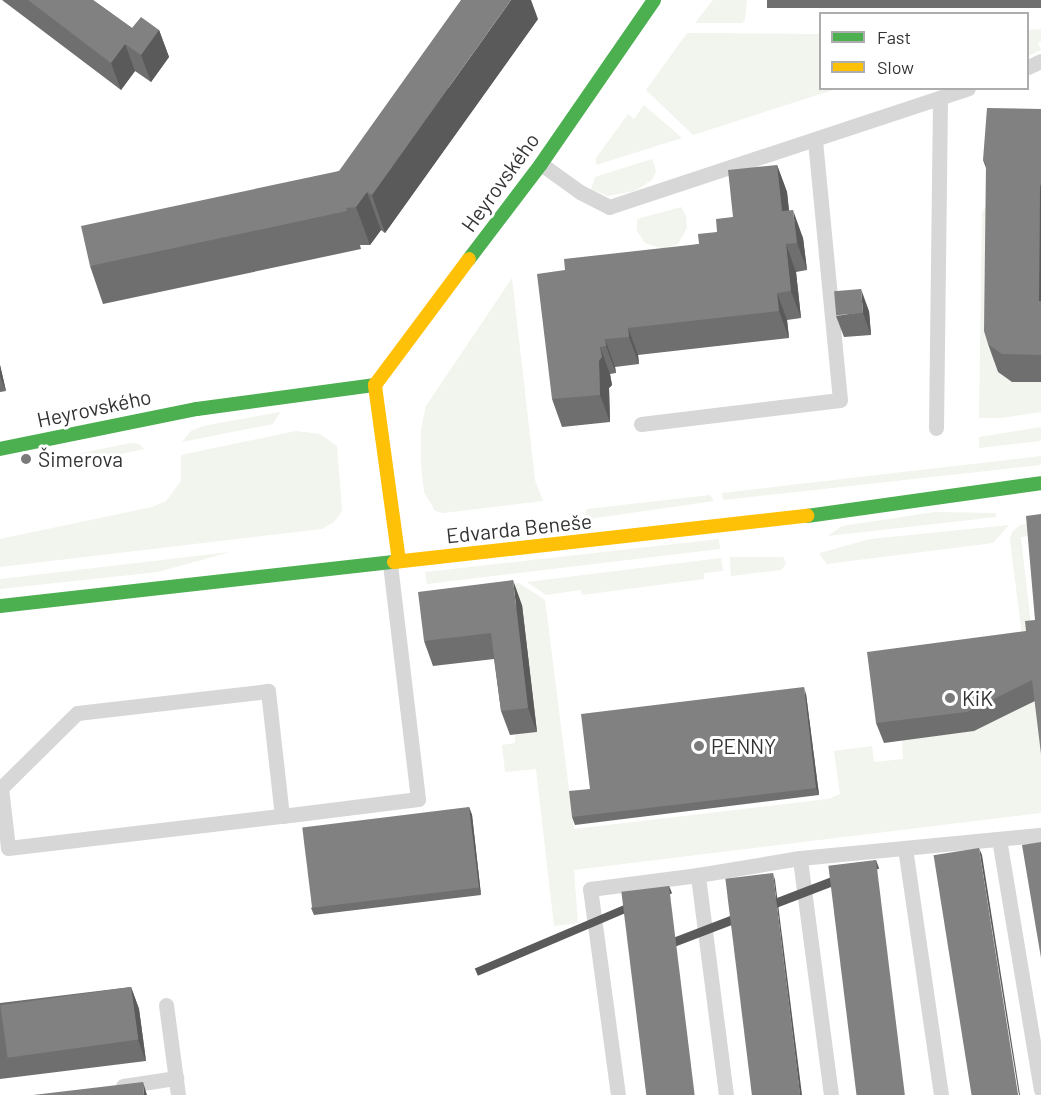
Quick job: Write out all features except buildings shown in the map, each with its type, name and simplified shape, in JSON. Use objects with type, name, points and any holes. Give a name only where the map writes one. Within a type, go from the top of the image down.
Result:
[{"type":"street","name":"Heyrovského","points":[[0,449],[197,409],[375,385],[541,164],[654,0]]},
{"type":"street","points":[[375,385],[395,562]]},
{"type":"street","name":"Edvarda Beneše","points":[[0,606],[796,519],[1041,483]]},
{"type":"lane","points":[[541,164],[579,192],[609,207],[962,90]]},
{"type":"lane","points":[[936,428],[940,98]]},
{"type":"lane","points":[[641,424],[840,400],[814,140]]},
{"type":"lane","points":[[282,816],[268,691],[77,713],[1,788],[8,848],[282,816],[418,800],[395,562]]},
{"type":"lane","points":[[618,1095],[590,889],[698,875],[800,858],[1041,835]]},
{"type":"lane","points":[[999,839],[1041,1089]]},
{"type":"lane","points":[[905,848],[941,1095]]},
{"type":"lane","points":[[800,858],[831,1095]]},
{"type":"lane","points":[[698,875],[726,1095]]},
{"type":"lane","points":[[166,1005],[178,1095]]},
{"type":"lane","points":[[105,1088],[176,1078]]},
{"type":"shaded area","points":[[713,0],[747,0],[745,20],[742,23],[695,23]]},
{"type":"shaded area","points":[[1041,29],[1041,41],[1038,43],[1041,50],[1029,56],[1029,30]]},
{"type":"shaded area","points":[[687,33],[819,34],[819,90],[833,90],[693,135],[646,90]]},
{"type":"shaded area","points":[[644,105],[682,138],[596,165],[596,158],[628,114],[634,119]]},
{"type":"shaded area","points":[[652,159],[656,171],[652,180],[635,191],[607,196],[591,189],[595,177]]},
{"type":"shaded area","points":[[681,207],[686,216],[687,228],[678,244],[663,249],[645,243],[637,231],[637,219]]},
{"type":"shaded area","points":[[996,207],[994,363],[998,372],[1008,380],[1041,382],[1041,412],[1002,418],[979,418],[982,213],[985,208]]},
{"type":"shaded area","points":[[512,278],[535,480],[543,501],[444,513],[435,511],[424,492],[421,465],[421,429],[426,406]]},
{"type":"shaded area","points":[[280,412],[273,424],[182,442],[191,431],[203,426]]},
{"type":"shaded area","points":[[1041,427],[1041,441],[979,448],[979,437]]},
{"type":"shaded area","points":[[296,431],[320,434],[337,446],[342,511],[334,522],[322,529],[0,567],[0,539],[152,507],[166,501],[181,481],[181,455]]},
{"type":"shaded area","points":[[131,443],[139,444],[144,449],[62,467],[77,454]]},
{"type":"shaded area","points":[[1041,456],[1041,465],[723,500],[722,493]]},
{"type":"shaded area","points":[[710,495],[714,501],[582,520],[587,509]]},
{"type":"shaded area","points":[[935,512],[996,513],[996,517],[828,536],[842,526]]},
{"type":"shaded area","points":[[1041,522],[1041,534],[1021,537],[1041,716],[1041,813],[574,870],[578,923],[554,926],[536,769],[505,772],[502,745],[515,743],[515,735],[537,732],[522,605],[431,594],[519,583],[545,600],[574,829],[828,799],[840,794],[834,751],[872,746],[874,762],[903,759],[902,740],[974,731],[1024,651],[1010,540],[1012,532],[1020,525]]},
{"type":"shaded area","points":[[1009,525],[993,543],[827,564],[820,555],[820,553],[870,539]]},
{"type":"shaded area","points":[[719,539],[720,549],[427,584],[425,572]]},
{"type":"shaded area","points":[[230,552],[158,572],[0,589],[0,579]]},
{"type":"shaded area","points":[[730,557],[783,557],[786,564],[781,570],[731,576]]},
{"type":"shaded area","points":[[721,558],[723,571],[704,573],[704,579],[582,595],[581,590],[546,595],[527,582]]},
{"type":"traffic: fast","points":[[469,259],[541,164],[654,0]]},
{"type":"traffic: fast","points":[[0,449],[197,409],[375,385]]},
{"type":"traffic: fast","points":[[807,516],[1041,483]]},
{"type":"traffic: fast","points":[[0,606],[394,562]]},
{"type":"traffic: slow","points":[[399,561],[375,385],[469,259]]},
{"type":"traffic: slow","points":[[394,562],[807,516]]},
{"type":"place","name":"Šimerova","points":[[26,459]]},
{"type":"place","name":"KiK","points":[[950,698]]},
{"type":"place","name":"PENNY","points":[[699,746]]}]
